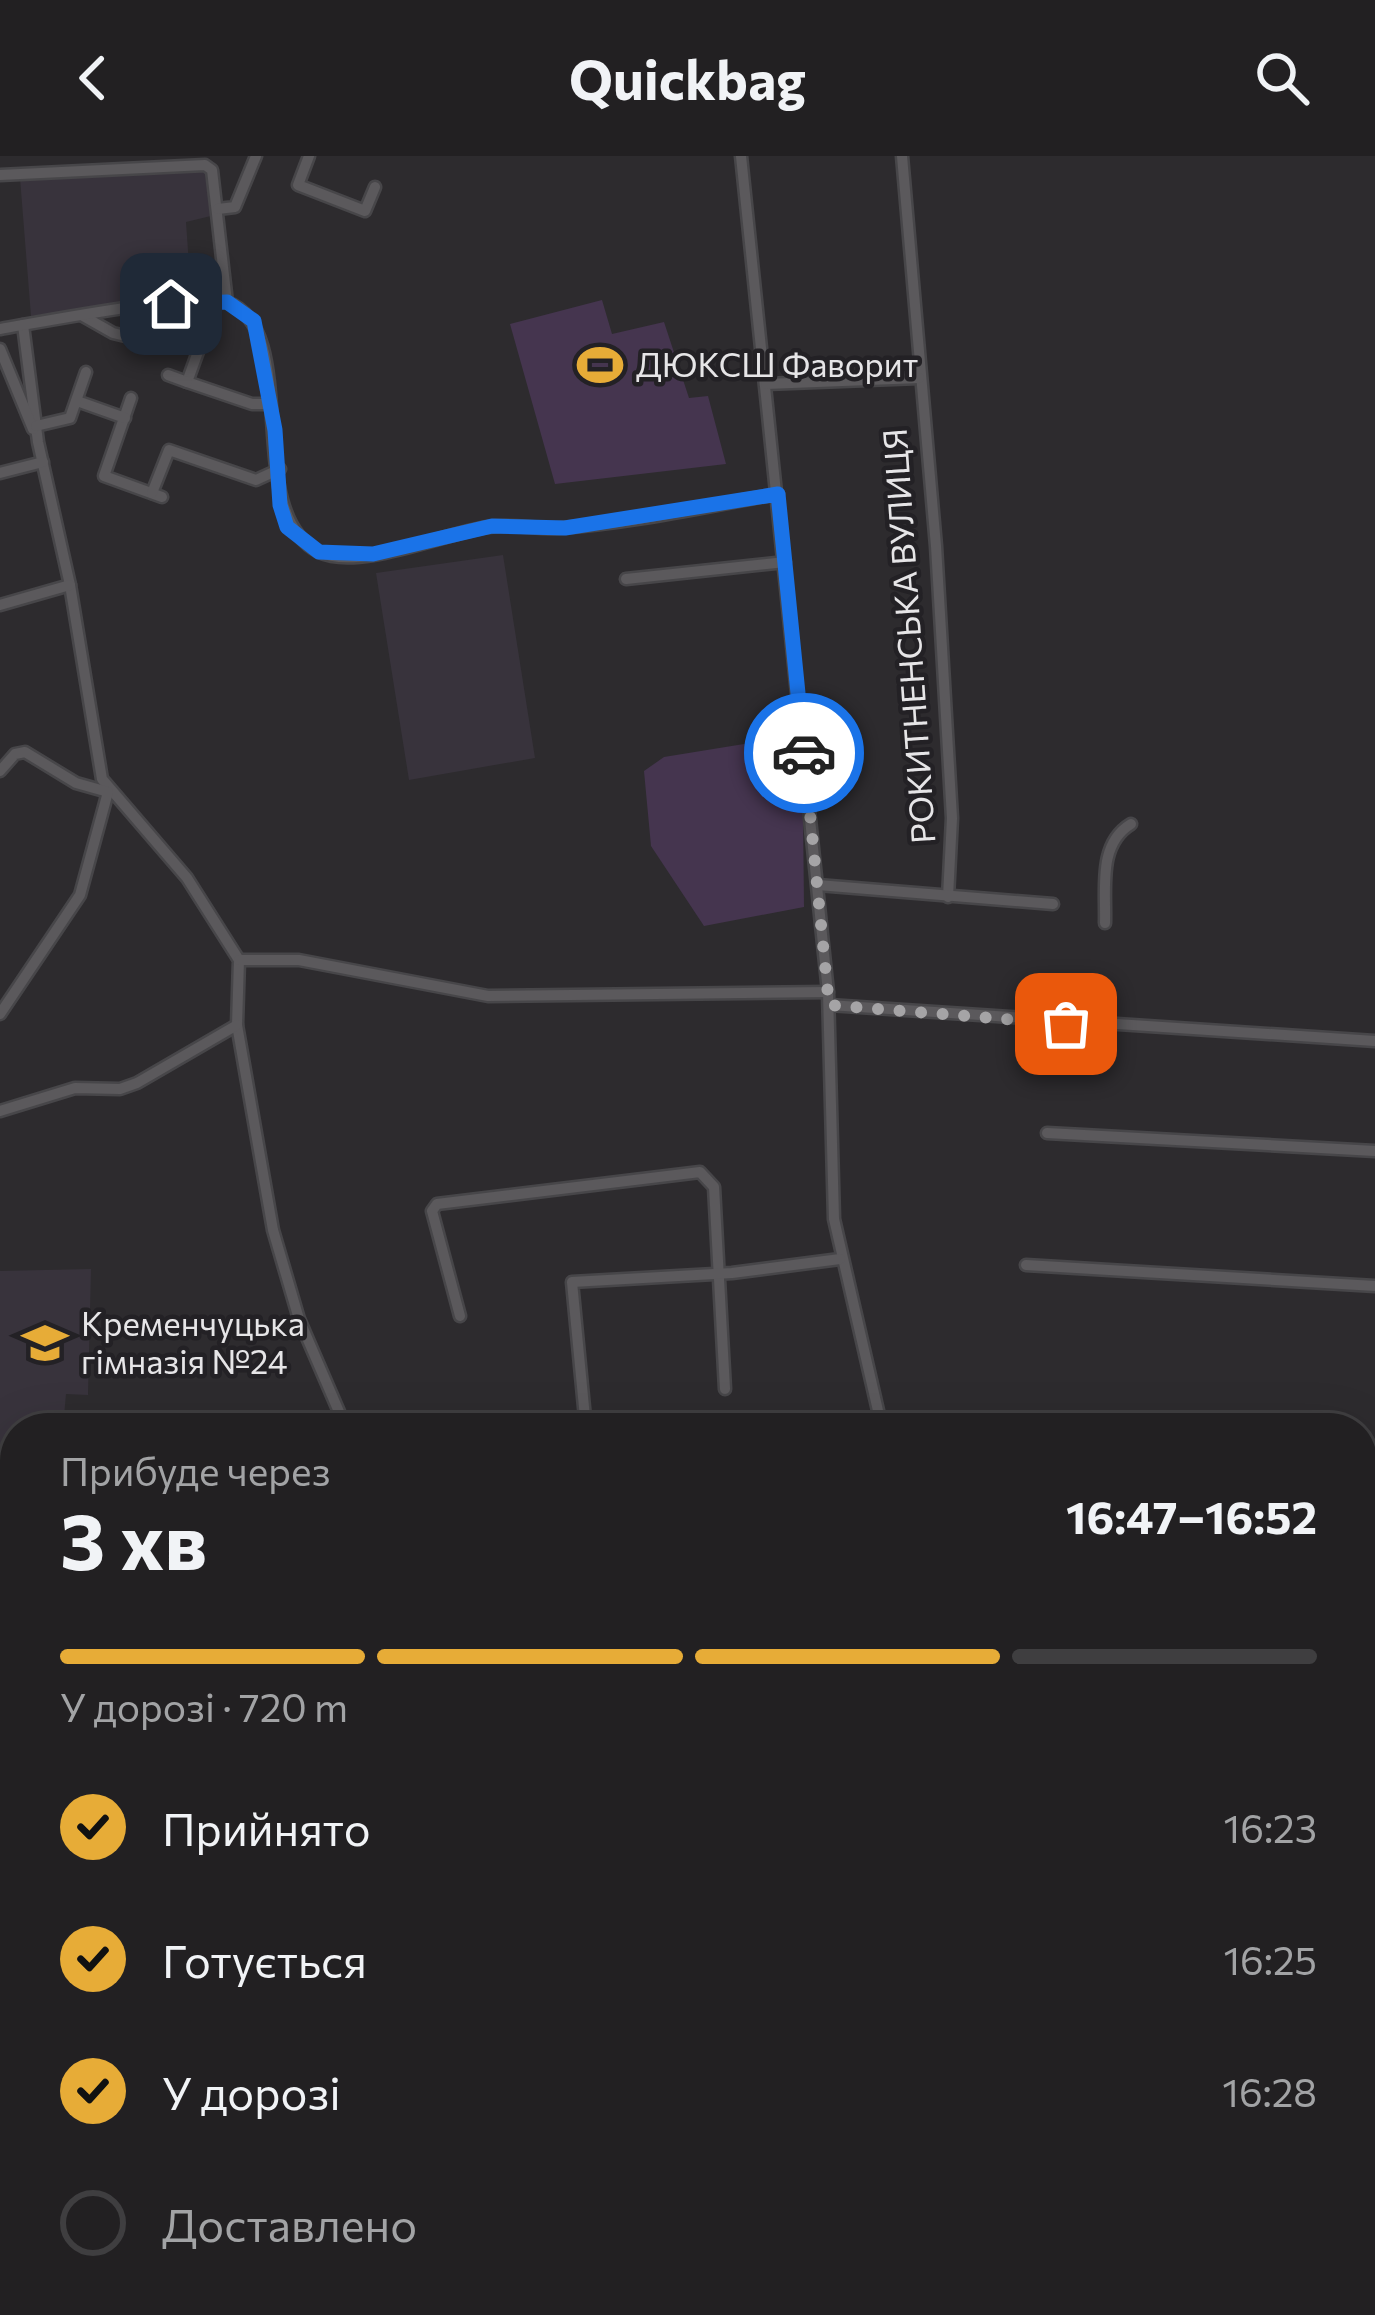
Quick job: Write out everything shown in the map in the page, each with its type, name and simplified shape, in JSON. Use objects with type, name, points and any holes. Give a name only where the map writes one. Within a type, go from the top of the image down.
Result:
[{"type":"street","points":[[92,170],[98,156]]},
{"type":"street","points":[[218,209],[235,206],[256,156]]},
{"type":"street","points":[[309,156],[298,185],[365,211],[376,187]]},
{"type":"street","points":[[741,156],[818,885],[840,1259],[879,1413]]},
{"type":"street","name":"РОКИТНЕНСЬКА ВУЛИЦЯ","points":[[902,156],[952,818],[948,897]]},
{"type":"street","points":[[0,175],[196,160],[212,170],[227,302]]},
{"type":"street","points":[[0,328],[171,304],[227,302],[254,321],[260,335],[280,469],[280,505],[287,527],[319,552],[373,554],[492,526],[565,528],[778,494]]},
{"type":"street","points":[[83,316],[113,333],[150,342],[171,304]]},
{"type":"street","points":[[0,1014],[80,895],[108,792],[38,442],[23,325]]},
{"type":"street","points":[[0,349],[38,442]]},
{"type":"street","points":[[187,382],[199,349]]},
{"type":"street","points":[[36,426],[70,418],[86,372]]},
{"type":"street","points":[[168,375],[252,404],[271,404]]},
{"type":"street","points":[[766,384],[920,378]]},
{"type":"street","points":[[131,398],[104,476],[157,495],[169,450],[256,481],[280,469]]},
{"type":"street","points":[[76,401],[125,418]]},
{"type":"street","points":[[0,473],[43,462]]},
{"type":"street","points":[[626,579],[785,562]]},
{"type":"street","points":[[0,605],[70,585]]},
{"type":"street","points":[[0,771],[14,754],[25,752],[63,777],[108,792],[187,878],[239,960],[237,1024],[285,1274],[340,1413]]},
{"type":"street","points":[[1105,922],[1108,851],[1116,833],[1132,824]]},
{"type":"street","points":[[818,885],[1053,904]]},
{"type":"street","points":[[239,960],[299,960],[488,995],[828,999],[1375,1041]]},
{"type":"street","points":[[0,1111],[75,1088],[120,1089],[237,1024]]},
{"type":"street","points":[[1047,1133],[1375,1151]]},
{"type":"street","points":[[460,1316],[432,1211],[448,1202],[700,1172],[714,1187],[725,1389]]},
{"type":"street","points":[[585,1413],[572,1282],[716,1274],[840,1259]]},
{"type":"street","points":[[1026,1265],[1375,1286]]},
{"type":"shaded area","points":[[196,169],[213,177],[215,215],[186,222],[190,279],[180,297],[31,316],[20,178]]},
{"type":"shaded area","name":"ДЮКСШ Фаворит","points":[[602,300],[612,334],[664,322],[689,398],[708,396],[726,464],[555,484],[510,324]]},
{"type":"shaded area","points":[[503,555],[535,758],[409,780],[376,573]]},
{"type":"shaded area","points":[[794,736],[803,814],[804,907],[704,926],[651,846],[644,771],[664,757]]},
{"type":"shaded area","name":"Кременчуцька гімназія №24","points":[[91,1269],[88,1395],[66,1394],[64,1413],[0,1413],[0,1271]]},
{"type":"way so far","points":[[804,753],[829,1005],[1066,1024]]},
{"type":"place","name":"ДЮКСШ Фаворит","points":[[600,365]]},
{"type":"place","name":"Кременчуцька гімназія №24","points":[[45,1343]]},
{"type":"route","points":[[171,304],[227,302],[254,321],[275,430],[280,505],[287,527],[319,552],[373,554],[492,526],[565,528],[778,494],[804,753]]}]
